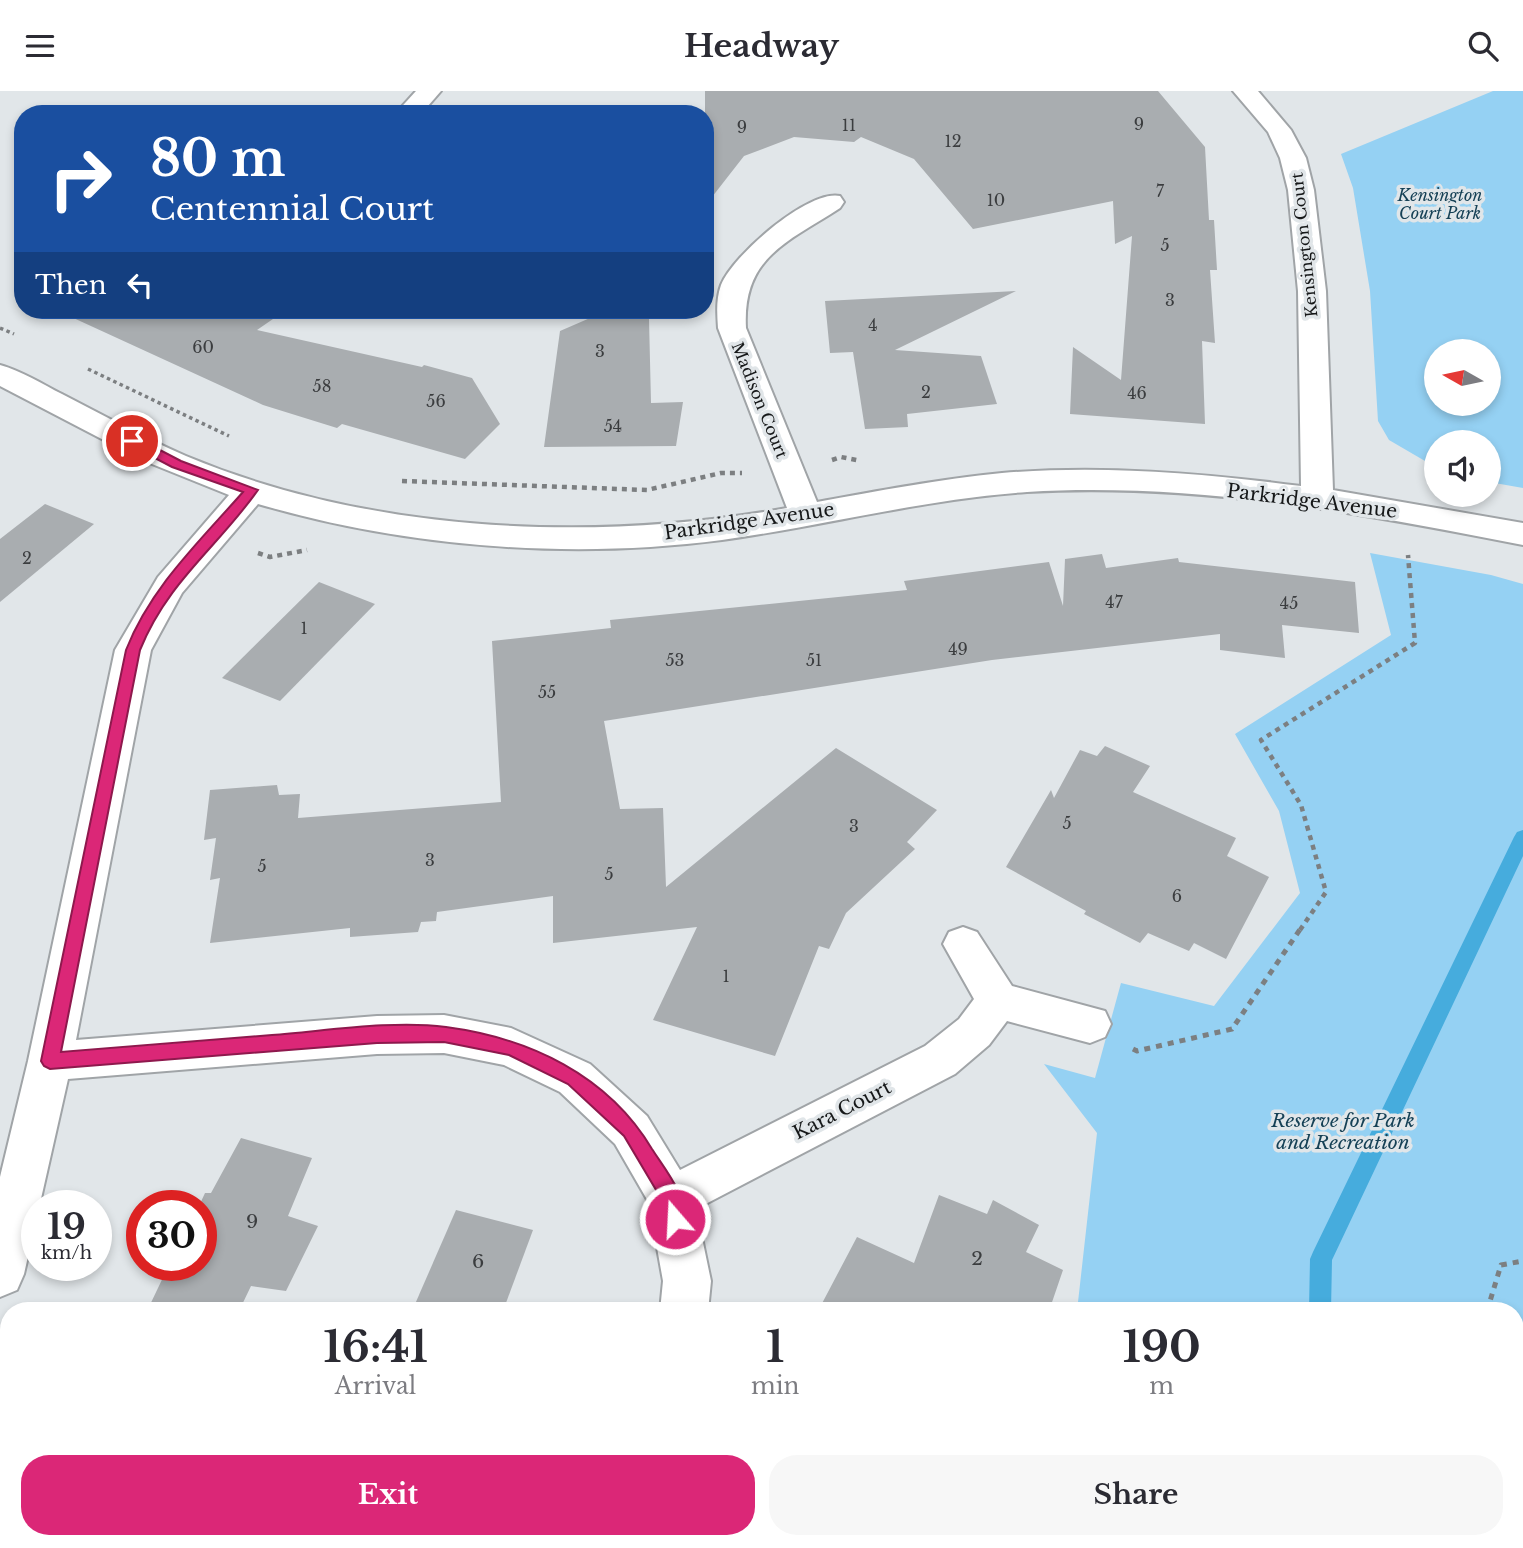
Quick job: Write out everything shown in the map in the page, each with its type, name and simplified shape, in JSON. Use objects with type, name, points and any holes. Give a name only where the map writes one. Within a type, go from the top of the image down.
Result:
[{"type":"street","points":[[416,105],[429,91]]},
{"type":"street","name":"Kensington Court","points":[[1245,91],[1279,130],[1293,158],[1301,190],[1312,291],[1317,500]]},
{"type":"street","name":"Madison Court","points":[[806,515],[732,328],[731,299],[742,270],[766,246],[831,202]]},
{"type":"street","name":"Parkridge Avenue","points":[[0,374],[176,464],[252,490],[334,512],[501,534],[602,537],[694,532],[911,495],[1003,484],[1095,480],[1202,487],[1317,500],[1438,517],[1523,534]]},
{"type":"street","points":[[0,1274],[50,1061],[133,650],[146,617],[168,586],[252,490]]},
{"type":"street","points":[[963,944],[998,1001],[1090,1024]]},
{"type":"street","name":"Kara Court","points":[[671,1198],[940,1060],[974,1032],[998,1001]]},
{"type":"street","points":[[50,1061],[377,1035],[444,1034],[511,1047],[575,1078],[631,1130],[671,1198],[687,1281],[685,1302]]},
{"type":"path","points":[[0,328],[25,339]]},
{"type":"path","points":[[86,369],[234,438]]},
{"type":"path","points":[[401,481],[647,489],[721,473],[790,474]]},
{"type":"path","points":[[1137,1051],[1233,1029],[1326,891],[1301,805],[1261,740],[1415,643],[1408,550]]},
{"type":"path","points":[[1490,1302],[1501,1265],[1523,1261]]},
{"type":"green space","name":"Kensington Court Park","points":[[1493,91],[1523,91],[1523,488],[1501,484],[1501,430],[1424,430],[1424,460],[1389,440],[1378,421],[1370,291],[1353,188],[1341,154]]},
{"type":"green space","name":"Reserve for Park and Recreation","points":[[1370,553],[1491,575],[1523,584],[1523,1302],[1078,1302],[1097,1133],[1044,1064],[1095,1078],[1121,983],[1214,1006],[1300,893],[1279,811],[1235,734],[1391,635]]},
{"type":"building","points":[[705,91],[1158,91],[1205,147],[1209,220],[1214,220],[1217,270],[1210,270],[1215,343],[1202,341],[1205,424],[1070,414],[1073,347],[1121,380],[1132,236],[1115,244],[1113,201],[973,229],[914,159],[861,137],[854,142],[794,137],[744,156],[714,194],[714,105],[705,105]]},
{"type":"building","points":[[1016,291],[895,350],[981,356],[997,404],[907,414],[908,427],[865,429],[853,352],[830,353],[825,301]]},
{"type":"building","points":[[76,319],[273,319],[257,330],[422,367],[424,365],[472,378],[500,424],[465,459],[342,424],[337,428],[263,405]]},
{"type":"building","points":[[588,319],[649,319],[651,403],[683,402],[676,446],[544,447],[560,331]]},
{"type":"building","points":[[45,504],[94,524],[0,602],[0,539]]},
{"type":"building","points":[[1102,554],[1106,568],[1178,558],[1179,562],[1355,582],[1359,633],[1282,625],[1285,658],[1220,650],[1220,634],[992,660],[604,721],[620,809],[663,808],[666,887],[836,748],[937,810],[907,842],[915,849],[846,913],[829,949],[819,946],[775,1056],[653,1020],[697,927],[553,943],[553,896],[437,912],[436,921],[421,922],[418,932],[350,937],[350,928],[210,943],[220,878],[210,880],[216,838],[204,840],[210,790],[277,785],[279,795],[300,794],[298,818],[501,802],[492,641],[611,628],[610,620],[907,590],[904,581],[1049,562],[1063,606],[1065,559]]},
{"type":"building","points":[[319,582],[375,604],[280,701],[222,678]]},
{"type":"building","points":[[1105,746],[1150,766],[1133,792],[1236,838],[1227,856],[1269,877],[1226,959],[1194,943],[1189,951],[1148,933],[1140,943],[1084,914],[1086,911],[1006,867],[1051,790],[1054,798],[1080,750],[1097,756]]},
{"type":"building","points":[[241,1138],[312,1158],[288,1216],[318,1226],[286,1291],[251,1286],[243,1302],[151,1302],[161,1281],[217,1281],[217,1190],[213,1190]]},
{"type":"building","points":[[939,1195],[987,1214],[993,1200],[1039,1225],[1026,1252],[1063,1270],[1052,1302],[823,1302],[857,1237],[914,1263]]},
{"type":"building","points":[[456,1210],[533,1230],[506,1302],[416,1302]]},
{"type":"waterway","points":[[1320,1302],[1321,1259],[1523,837]]},
{"type":"route","points":[[132,441],[176,464],[252,490],[168,586],[146,617],[133,650],[50,1061],[377,1035],[444,1034],[511,1047],[575,1078],[631,1130],[671,1198],[675,1219]]}]
